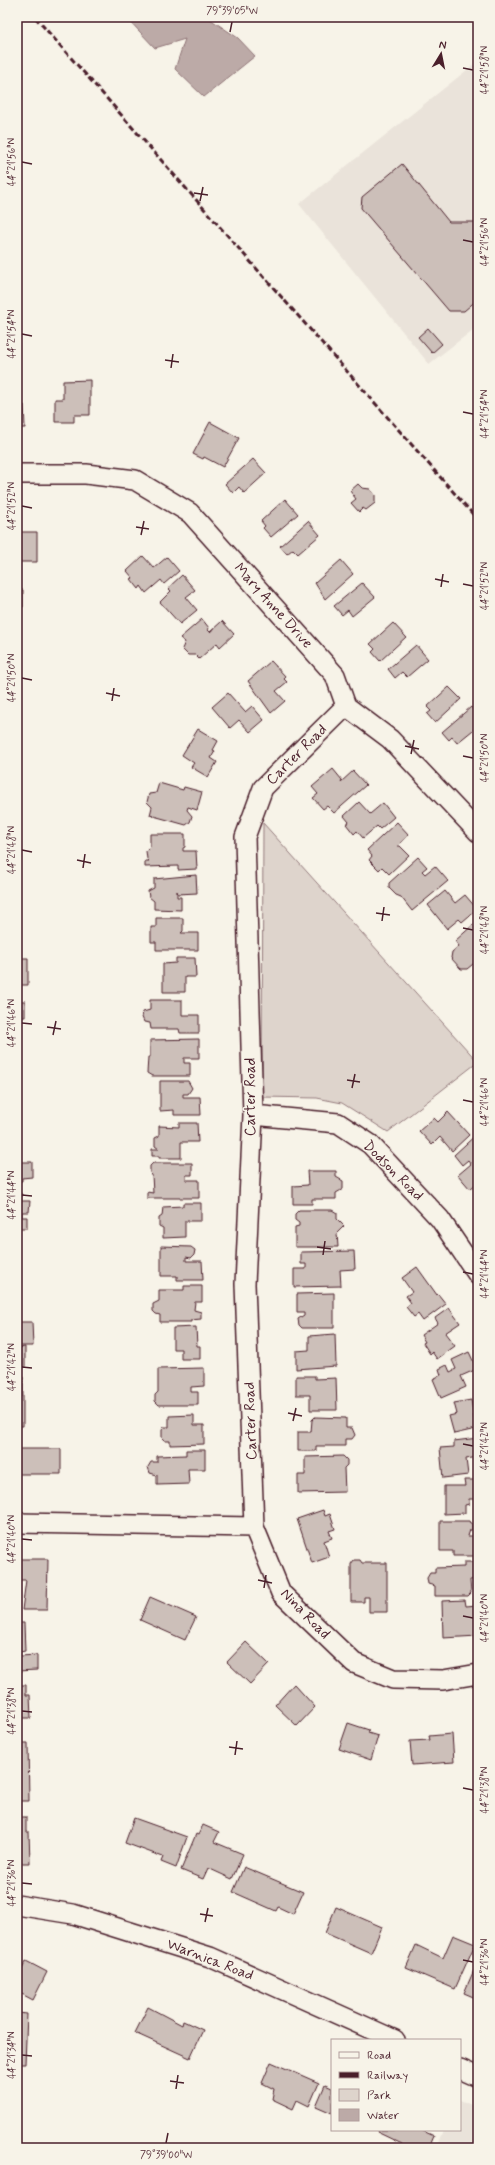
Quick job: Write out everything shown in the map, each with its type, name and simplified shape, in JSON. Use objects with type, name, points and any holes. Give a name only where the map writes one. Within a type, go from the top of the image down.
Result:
[{"type":"street","name":"Mary Anne Drive","points":[[17,474],[86,474],[135,480],[190,513],[335,675],[346,706]]},
{"type":"street","points":[[346,706],[390,739],[478,832]]},
{"type":"street","name":"Carter Road","points":[[254,1527],[245,1284],[253,1115],[245,837],[263,788],[346,706]]},
{"type":"street","name":"Dodson Road","points":[[253,1115],[338,1123],[370,1144],[440,1219],[478,1275]]},
{"type":"street","points":[[17,1523],[254,1527]]},
{"type":"street","name":"Nina Road","points":[[254,1527],[281,1593],[354,1663],[393,1679],[443,1680],[478,1674]]},
{"type":"street","name":"Warnica Road","points":[[17,1905],[73,1914],[210,1957],[394,2039]]},
{"type":"street","points":[[461,2069],[478,2077]]},
{"type":"shaded area","points":[[477,62],[478,326],[429,364],[299,204]]},
{"type":"shaded area","points":[[461,2100],[478,2108],[478,2148],[436,2148],[443,2131],[461,2131]]},
{"type":"green space","points":[[263,823],[478,1062],[388,1132],[342,1103],[317,1098],[262,1097]]},
{"type":"water","points":[[126,17],[207,17],[238,38],[255,56],[204,97],[175,69],[185,39],[155,48]]},
{"type":"building","points":[[402,164],[449,222],[478,222],[478,299],[464,311],[449,311],[361,208],[362,197]]},
{"type":"building","points":[[428,328],[442,344],[432,353],[418,337]]},
{"type":"building","points":[[90,380],[90,415],[74,415],[74,422],[55,422],[55,399],[63,399],[63,381]]},
{"type":"building","points":[[24,405],[25,428],[17,428],[17,406]]},
{"type":"building","points":[[210,422],[239,438],[223,467],[204,457],[203,459],[193,454]]},
{"type":"building","points":[[253,459],[266,473],[244,493],[239,487],[233,493],[225,484]]},
{"type":"building","points":[[358,484],[362,488],[370,489],[375,495],[375,503],[366,510],[363,508],[359,512],[351,503],[356,499],[350,491]]},
{"type":"building","points":[[285,499],[298,514],[271,537],[263,528],[265,526],[261,521]]},
{"type":"building","points":[[308,521],[320,535],[298,554],[293,549],[287,554],[280,546]]},
{"type":"building","points":[[17,532],[37,532],[37,562],[17,562]]},
{"type":"building","points":[[143,556],[154,568],[167,557],[179,571],[164,584],[161,580],[146,593],[141,586],[139,589],[127,571]]},
{"type":"building","points":[[341,560],[353,574],[325,599],[315,583]]},
{"type":"building","points":[[182,575],[195,590],[186,597],[197,610],[180,624],[160,602],[171,591],[168,588]]},
{"type":"building","points":[[362,583],[375,597],[352,616],[348,610],[342,615],[334,606]]},
{"type":"building","points":[[17,590],[23,590],[23,607],[17,607]]},
{"type":"building","points":[[202,619],[209,628],[208,630],[210,632],[222,621],[234,634],[220,647],[217,643],[199,659],[195,655],[188,655],[182,649],[185,642],[180,638]]},
{"type":"building","points":[[393,623],[406,637],[380,661],[372,652],[375,649],[370,644]]},
{"type":"building","points":[[416,645],[428,659],[407,677],[402,672],[395,678],[388,669]]},
{"type":"building","points":[[271,661],[286,677],[284,679],[287,682],[276,691],[285,701],[271,713],[248,681]]},
{"type":"building","points":[[449,687],[461,699],[435,723],[427,714],[431,711],[427,707]]},
{"type":"building","points":[[228,693],[245,712],[252,706],[264,720],[250,732],[239,720],[230,728],[212,707]]},
{"type":"building","points":[[471,707],[478,715],[478,726],[457,743],[452,737],[449,740],[442,732]]},
{"type":"building","points":[[198,729],[218,741],[211,758],[217,762],[208,777],[191,767],[194,763],[182,755]]},
{"type":"building","points":[[333,769],[342,780],[341,782],[353,771],[366,785],[334,813],[327,806],[323,809],[313,798],[318,794],[312,787]]},
{"type":"building","points":[[159,783],[183,790],[184,787],[202,792],[197,810],[188,807],[187,810],[192,816],[190,822],[186,825],[150,815],[152,807],[147,802],[149,794],[156,793]]},
{"type":"building","points":[[359,802],[370,814],[383,803],[394,817],[380,829],[377,826],[363,838],[357,831],[354,834],[346,824],[349,822],[344,816]]},
{"type":"building","points":[[397,822],[409,835],[397,846],[400,846],[409,855],[389,874],[382,867],[379,870],[369,860],[372,856],[367,850]]},
{"type":"building","points":[[150,834],[185,834],[185,847],[183,848],[183,851],[196,851],[197,869],[178,870],[178,866],[145,867],[145,861],[149,861],[147,859],[146,851],[150,847]]},
{"type":"building","points":[[418,857],[427,867],[422,871],[425,874],[435,866],[448,881],[412,911],[401,897],[396,895],[389,888],[389,883]]},
{"type":"building","points":[[196,875],[197,893],[178,894],[177,891],[177,897],[181,897],[181,910],[154,909],[154,901],[149,897],[148,891],[154,888],[154,879]]},
{"type":"building","points":[[445,891],[455,903],[465,895],[477,909],[462,922],[459,919],[447,929],[428,905]]},
{"type":"building","points":[[156,918],[183,918],[183,931],[181,933],[198,933],[198,950],[156,950],[156,942],[151,942],[151,927],[156,927]]},
{"type":"building","points":[[474,924],[478,928],[478,960],[467,969],[461,969],[451,958],[452,952],[459,946],[455,941]]},
{"type":"building","points":[[17,958],[28,958],[28,985],[17,985]]},
{"type":"building","points":[[176,958],[195,958],[196,977],[185,977],[185,992],[163,992],[163,964],[176,963]]},
{"type":"building","points":[[150,1000],[182,1000],[182,1015],[199,1015],[199,1033],[180,1033],[179,1029],[151,1029],[150,1023],[144,1022],[142,1017],[143,1012],[150,1010]]},
{"type":"building","points":[[17,1001],[25,1001],[25,1017],[20,1017],[19,1029],[17,1029]]},
{"type":"building","points":[[199,1039],[199,1058],[184,1058],[184,1063],[190,1063],[190,1076],[152,1076],[147,1073],[148,1057],[150,1057],[150,1040]]},
{"type":"building","points":[[17,1061],[22,1061],[22,1081],[17,1081]]},
{"type":"building","points":[[160,1081],[188,1081],[192,1088],[188,1094],[183,1094],[183,1097],[200,1097],[201,1115],[174,1115],[174,1110],[160,1111]]},
{"type":"building","points":[[448,1112],[469,1135],[452,1151],[440,1137],[432,1145],[419,1131],[434,1118],[438,1122]]},
{"type":"building","points":[[179,1123],[197,1123],[198,1142],[181,1142],[181,1158],[159,1158],[159,1156],[152,1156],[152,1149],[159,1149],[155,1146],[155,1138],[159,1136],[159,1126],[179,1127]]},
{"type":"building","points":[[478,1133],[478,1182],[470,1189],[458,1175],[471,1164],[468,1160],[462,1165],[454,1155]]},
{"type":"building","points":[[17,1162],[32,1162],[32,1177],[22,1178],[22,1181],[17,1181]]},
{"type":"building","points":[[153,1163],[192,1163],[192,1175],[186,1175],[186,1180],[199,1180],[199,1198],[147,1198],[147,1192],[153,1193],[150,1166]]},
{"type":"building","points":[[307,1171],[336,1171],[336,1177],[343,1181],[343,1189],[336,1193],[336,1199],[312,1199],[312,1204],[293,1204],[293,1186],[308,1185]]},
{"type":"building","points":[[17,1194],[22,1194],[21,1201],[30,1201],[29,1212],[22,1212],[22,1217],[27,1217],[27,1228],[17,1228]]},
{"type":"building","points":[[183,1203],[201,1203],[201,1221],[185,1221],[185,1237],[163,1238],[163,1228],[159,1226],[159,1218],[162,1216],[163,1207],[183,1206]]},
{"type":"building","points":[[299,1210],[332,1210],[337,1213],[337,1219],[344,1226],[337,1233],[338,1247],[295,1247],[295,1227],[299,1226],[299,1223],[295,1220],[295,1214]]},
{"type":"building","points":[[161,1246],[191,1247],[195,1250],[194,1255],[191,1258],[186,1257],[186,1261],[202,1261],[203,1280],[177,1280],[177,1276],[161,1276]]},
{"type":"building","points":[[354,1251],[355,1269],[340,1270],[341,1286],[294,1287],[294,1269],[306,1269],[306,1264],[301,1264],[301,1252]]},
{"type":"building","points":[[417,1267],[437,1295],[438,1294],[446,1304],[423,1321],[418,1314],[414,1317],[406,1307],[411,1303],[406,1296],[412,1292],[402,1278]]},
{"type":"building","points":[[184,1286],[202,1286],[202,1302],[195,1302],[194,1310],[201,1312],[201,1319],[191,1320],[191,1322],[160,1322],[160,1315],[153,1311],[153,1304],[159,1301],[159,1290],[184,1290]]},
{"type":"building","points":[[334,1293],[334,1328],[302,1328],[299,1325],[298,1319],[304,1315],[304,1312],[297,1312],[297,1294]]},
{"type":"building","points":[[449,1308],[460,1323],[445,1333],[455,1346],[437,1359],[432,1352],[430,1354],[423,1343],[425,1342],[421,1335],[438,1323],[435,1318]]},
{"type":"building","points":[[17,1322],[32,1322],[33,1346],[17,1346]]},
{"type":"building","points":[[196,1327],[197,1346],[200,1346],[200,1359],[181,1359],[181,1349],[173,1349],[173,1328]]},
{"type":"building","points":[[335,1334],[336,1366],[296,1369],[296,1351],[309,1350],[309,1336]]},
{"type":"building","points":[[25,1347],[25,1367],[17,1367],[17,1348]]},
{"type":"building","points":[[469,1352],[477,1369],[461,1376],[466,1387],[441,1398],[433,1379],[441,1375],[439,1369],[447,1365],[450,1372],[456,1369],[452,1360]]},
{"type":"building","points":[[204,1368],[204,1386],[191,1387],[191,1392],[198,1392],[198,1405],[159,1405],[155,1401],[155,1395],[158,1392],[158,1369]]},
{"type":"building","points":[[296,1376],[315,1376],[315,1379],[336,1378],[337,1410],[310,1410],[310,1395],[296,1395]]},
{"type":"building","points":[[23,1377],[23,1426],[17,1426],[17,1378]]},
{"type":"building","points":[[471,1400],[476,1429],[454,1434],[449,1416],[457,1414],[454,1403]]},
{"type":"building","points":[[194,1415],[194,1425],[204,1425],[204,1444],[170,1445],[170,1441],[165,1441],[162,1438],[162,1430],[164,1427],[169,1427],[169,1416]]},
{"type":"building","points":[[315,1417],[346,1418],[346,1428],[352,1428],[355,1435],[352,1439],[345,1439],[345,1446],[316,1446],[316,1451],[298,1451],[298,1432],[311,1432],[312,1420]]},
{"type":"building","points":[[478,1438],[478,1457],[466,1459],[468,1475],[443,1478],[440,1448],[454,1447],[454,1441]]},
{"type":"building","points":[[17,1449],[61,1449],[61,1474],[17,1474]]},
{"type":"building","points":[[186,1450],[205,1450],[205,1469],[188,1469],[189,1484],[157,1485],[157,1475],[150,1473],[148,1467],[151,1462],[157,1462],[157,1456],[186,1455]]},
{"type":"building","points":[[343,1456],[347,1460],[347,1465],[344,1468],[345,1492],[298,1493],[298,1475],[305,1475],[305,1457]]},
{"type":"building","points":[[464,1480],[478,1480],[478,1499],[469,1499],[469,1504],[465,1505],[465,1513],[444,1514],[444,1486],[465,1486]]},
{"type":"building","points":[[323,1510],[325,1516],[330,1514],[335,1529],[329,1531],[332,1538],[324,1541],[329,1557],[312,1563],[297,1519]]},
{"type":"building","points":[[440,1521],[469,1521],[472,1523],[472,1530],[470,1530],[468,1536],[478,1536],[478,1556],[453,1556],[453,1551],[440,1551]]},
{"type":"building","points":[[17,1559],[48,1559],[47,1610],[22,1610],[26,1580],[17,1580]]},
{"type":"building","points":[[354,1560],[360,1560],[362,1563],[387,1563],[387,1612],[369,1612],[369,1597],[364,1597],[364,1602],[351,1602],[351,1564]]},
{"type":"building","points":[[464,1562],[478,1562],[478,1579],[470,1580],[471,1593],[468,1596],[435,1596],[435,1586],[428,1584],[427,1578],[430,1573],[435,1573],[435,1568],[464,1567]]},
{"type":"building","points":[[150,1597],[196,1617],[185,1640],[140,1620]]},
{"type":"building","points":[[465,1600],[466,1606],[478,1605],[478,1636],[443,1638],[442,1601]]},
{"type":"building","points":[[17,1623],[24,1623],[25,1651],[20,1652],[20,1656],[37,1655],[37,1670],[17,1671]]},
{"type":"building","points":[[246,1642],[269,1664],[250,1684],[227,1662]]},
{"type":"building","points":[[294,1684],[315,1707],[297,1726],[275,1705]]},
{"type":"building","points":[[17,1685],[26,1685],[26,1695],[30,1695],[31,1718],[17,1718]]},
{"type":"building","points":[[348,1723],[369,1730],[368,1733],[378,1736],[371,1760],[339,1749]]},
{"type":"building","points":[[452,1734],[454,1762],[412,1765],[410,1741],[430,1740],[429,1736]]},
{"type":"building","points":[[17,1743],[28,1743],[29,1801],[17,1801]]},
{"type":"building","points":[[17,1817],[26,1817],[26,1832],[29,1832],[30,1863],[17,1863]]},
{"type":"building","points":[[134,1818],[187,1837],[176,1868],[161,1862],[163,1857],[125,1843]]},
{"type":"building","points":[[203,1825],[219,1832],[214,1842],[243,1854],[232,1879],[208,1868],[203,1879],[181,1870],[196,1834],[198,1835]]},
{"type":"building","points":[[244,1867],[303,1892],[293,1914],[278,1907],[276,1911],[233,1892]]},
{"type":"building","points":[[336,1907],[382,1927],[371,1953],[325,1933]]},
{"type":"building","points":[[453,1935],[475,1944],[455,1989],[406,1968],[416,1945],[443,1958]]},
{"type":"building","points":[[26,1961],[47,1972],[33,2000],[18,1992],[21,1985],[17,1983],[17,1980]]},
{"type":"building","points":[[474,1970],[478,1971],[478,1999],[464,1993]]},
{"type":"building","points":[[148,2007],[182,2025],[183,2021],[203,2030],[190,2058],[135,2033]]},
{"type":"building","points":[[17,2013],[27,2014],[25,2064],[17,2064]]},
{"type":"building","points":[[271,2062],[319,2083],[309,2106],[297,2100],[293,2109],[272,2099],[274,2089],[262,2083]]},
{"type":"building","points":[[325,2085],[331,2088],[331,2113],[316,2106]]},
{"type":"building","points":[[423,2131],[434,2136],[429,2148],[401,2148],[402,2144],[377,2132]]},
{"type":"railway","points":[[35,17],[478,520]]}]
